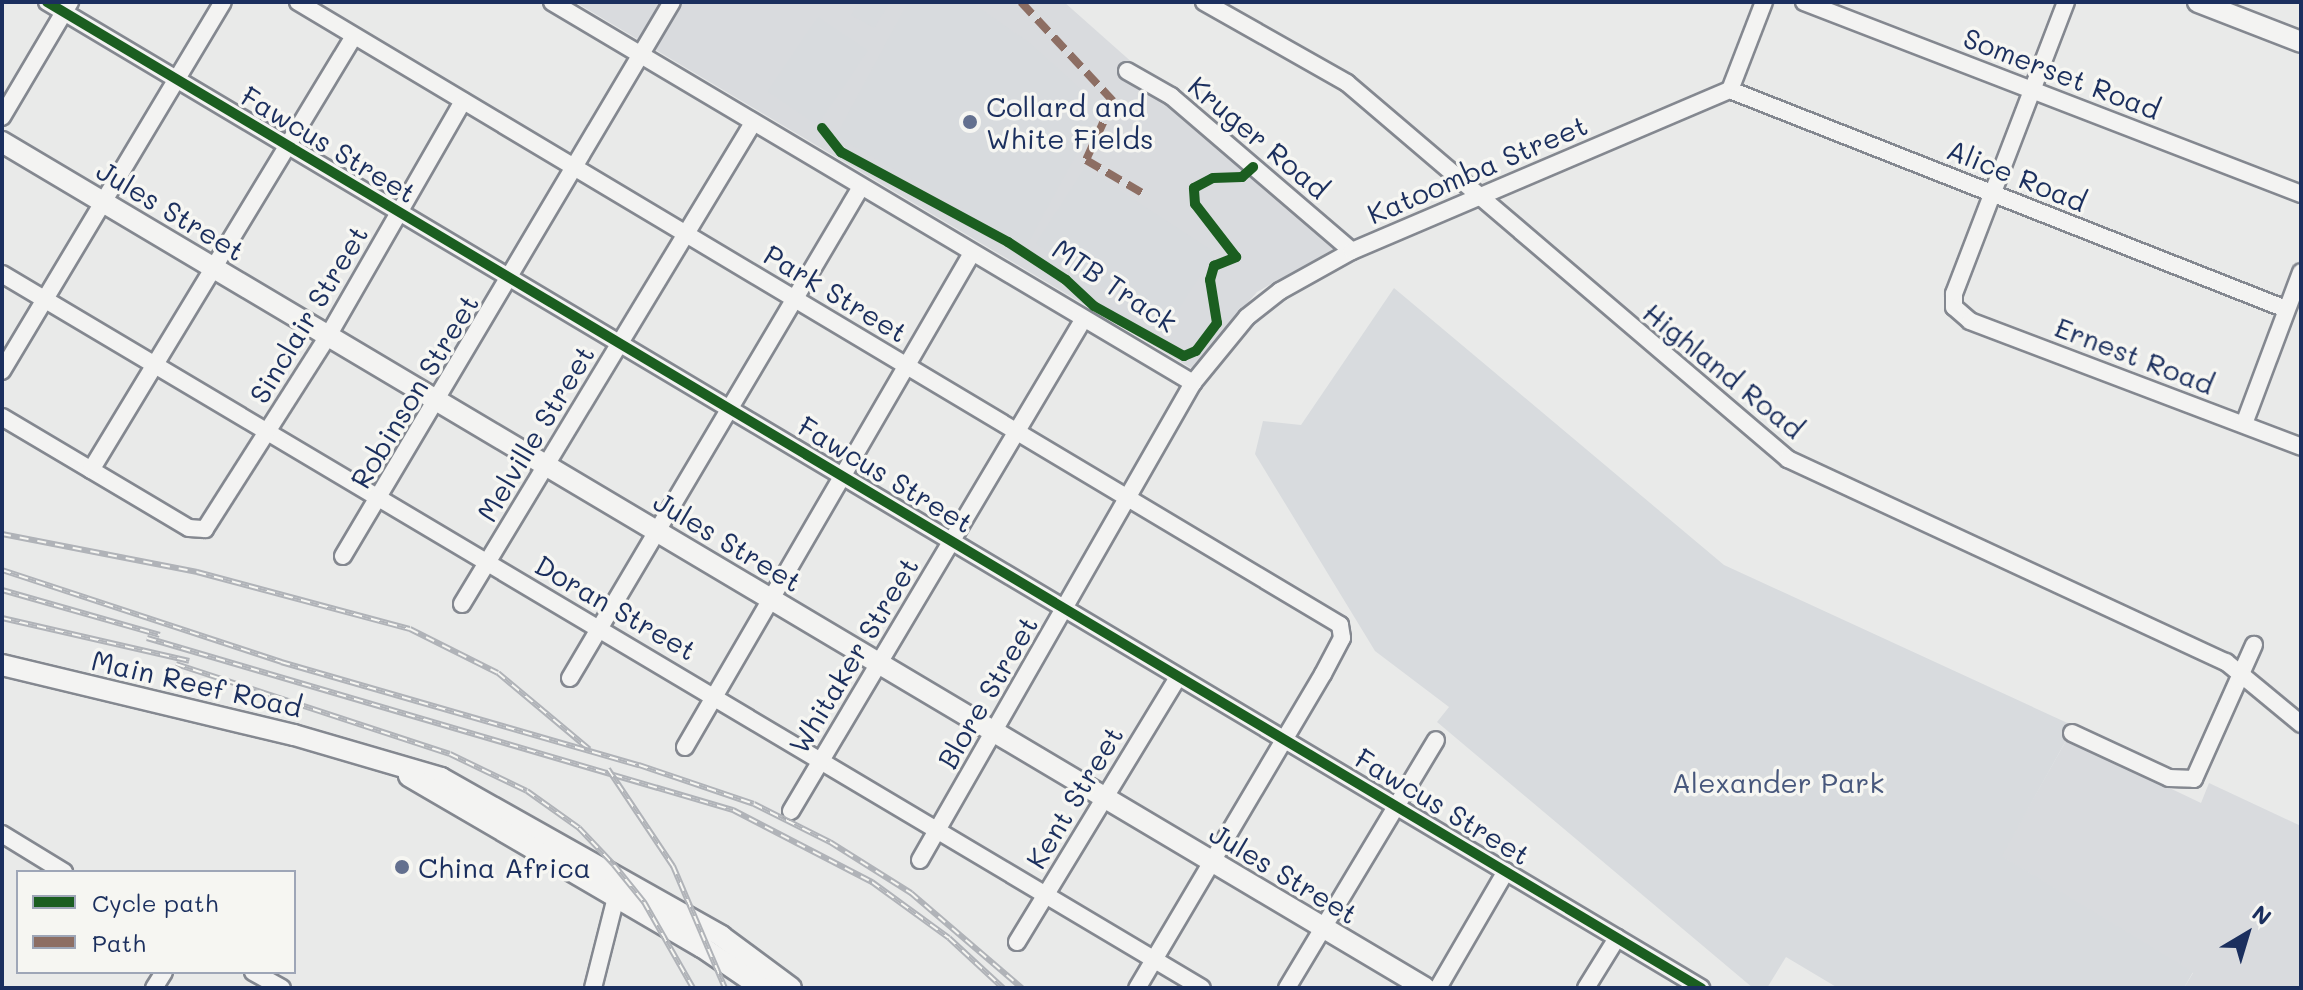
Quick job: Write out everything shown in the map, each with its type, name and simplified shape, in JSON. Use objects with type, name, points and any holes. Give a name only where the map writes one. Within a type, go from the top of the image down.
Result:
[{"type":"main road","points":[[2198,2],[2301,42]]},
{"type":"main road","name":"Jules Street","points":[[2,142],[1425,988]]},
{"type":"main road","name":"Main Reef Road","points":[[2,665],[378,759],[675,921],[762,988]]},
{"type":"main road","name":"Main Reef Road","points":[[675,921],[732,943],[791,988]]},
{"type":"street","name":"Fawcus Street","points":[[47,2],[67,7],[176,81],[1701,988]]},
{"type":"street","points":[[2,371],[223,2]]},
{"type":"street","name":"Park Street","points":[[298,2],[905,366],[1298,596],[1344,632],[1283,741]]},
{"type":"street","points":[[552,2],[1193,383]]},
{"type":"street","name":"Robinson Street","points":[[343,556],[437,403],[672,2]]},
{"type":"street","name":"Highland Road","points":[[1204,2],[1334,74],[1788,459],[2241,671],[2301,724]]},
{"type":"street","points":[[1730,90],[1764,2]]},
{"type":"street","name":"Somerset Road","points":[[1804,2],[2301,194]]},
{"type":"street","points":[[1992,194],[2066,2]]},
{"type":"street","points":[[2,117],[67,7]]},
{"type":"street","points":[[2,417],[91,470],[354,36]]},
{"type":"street","name":"Kruger Road","points":[[1127,71],[1171,96],[1352,251]]},
{"type":"street","name":"Katoomba Street","points":[[1193,383],[1227,337],[1260,306],[1352,251],[1730,90]]},
{"type":"street","name":"Alice Road","points":[[1730,90],[2286,309]]},
{"type":"street","name":"Sinclair Street","points":[[91,470],[189,528],[205,529],[328,336],[463,101]]},
{"type":"street","name":"Melville Street","points":[[462,604],[753,123]]},
{"type":"street","points":[[570,678],[861,187]]},
{"type":"street","name":"Ernest Road","points":[[1992,194],[1954,307],[1970,321],[2301,447]]},
{"type":"street","points":[[685,747],[972,253]]},
{"type":"street","points":[[2244,424],[2301,272]]},
{"type":"street","name":"Doran Street","points":[[2,274],[715,694],[1202,988]]},
{"type":"street","name":"Whitaker Street","points":[[791,811],[1083,320]]},
{"type":"street","name":"Blore Street","points":[[920,860],[1131,498],[1193,383]]},
{"type":"street","points":[[2072,733],[2169,778],[2190,781],[2202,768],[2254,645]]},
{"type":"street","name":"Kent Street","points":[[1017,942],[1177,679]]},
{"type":"street","points":[[1287,988],[1436,740]]},
{"type":"street","points":[[1137,988],[1283,741]]},
{"type":"street","points":[[2,834],[61,870]]},
{"type":"street","points":[[1438,988],[1506,871]]},
{"type":"street","points":[[593,988],[619,888]]},
{"type":"street","points":[[1586,988],[1617,938]]},
{"type":"street","points":[[257,974],[282,988]]},
{"type":"shaded area","points":[[575,2],[1064,2],[1339,246],[1257,292],[1191,368]]},
{"type":"shaded area","points":[[2067,739],[2201,803],[2209,783],[2301,826],[2301,988],[2184,988],[2193,973],[2001,856]]},
{"type":"green space","points":[[859,2],[890,2],[874,28],[851,15]]},
{"type":"green space","name":"Collard and White Fields","points":[[908,2],[971,2],[1030,43],[1102,108],[1027,245],[836,136]]},
{"type":"green space","points":[[818,17],[868,51],[817,125],[768,92]]},
{"type":"green space","points":[[1085,168],[1215,252],[1166,328],[1036,243]]},
{"type":"green space","name":"Alexander Park","points":[[1394,288],[1724,565],[2074,726],[2002,856],[2193,972],[2184,988],[1838,988],[1786,957],[1767,988],[1753,988],[1437,722],[1449,707],[1375,651],[1255,454],[1263,421],[1301,425]]},
{"type":"railway","points":[[2,534],[197,572],[410,629],[498,673],[589,749]]},
{"type":"railway","points":[[2,570],[281,662],[639,765],[754,804],[830,842],[911,893],[1022,988]]},
{"type":"railway","points":[[2,590],[160,635]]},
{"type":"railway","points":[[2,618],[189,661]]},
{"type":"railway","points":[[147,638],[733,810],[872,882],[949,938],[1003,988]]},
{"type":"railway","points":[[176,664],[450,754],[527,791],[579,828],[614,865],[644,902],[693,988]]},
{"type":"railway","points":[[608,769],[673,866],[725,988]]},
{"type":"marked path","points":[[1021,2],[1113,101],[1086,160],[1144,194]]},
{"type":"cycle path","points":[[47,2],[1701,988]]},
{"type":"cycle path","name":"MTB Track","points":[[822,128],[841,152],[1008,242],[1066,280],[1094,306],[1184,356],[1196,351],[1217,323],[1210,280],[1214,266],[1236,257],[1195,204],[1194,188],[1213,178],[1242,177],[1253,167]]},
{"type":"place","name":"Collard and White Fields","points":[[970,122]]},
{"type":"place","name":"China Africa","points":[[402,867]]}]
